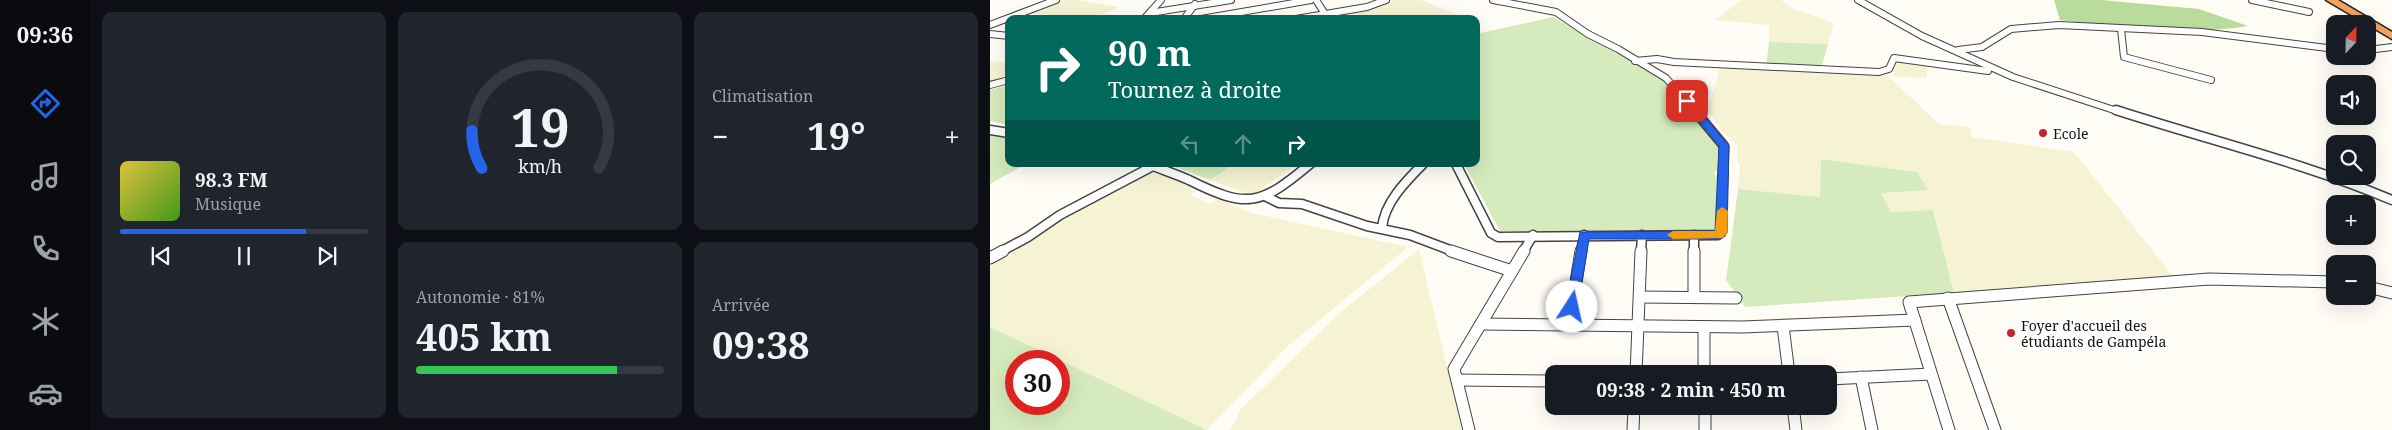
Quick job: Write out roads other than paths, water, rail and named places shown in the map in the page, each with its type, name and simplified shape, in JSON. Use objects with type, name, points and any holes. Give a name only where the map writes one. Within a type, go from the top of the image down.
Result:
[{"type":"highway","points":[[2331,0],[2392,36]]},
{"type":"highway","points":[[2344,0],[2392,28]]},
{"type":"street","points":[[1016,15],[1056,0]]},
{"type":"street","points":[[1150,13],[1161,0]]},
{"type":"street","points":[[1187,15],[1198,0]]},
{"type":"street","points":[[1150,13],[1231,0]]},
{"type":"street","points":[[1224,15],[1312,0]]},
{"type":"street","points":[[1316,0],[1322,15]]},
{"type":"street","points":[[1361,0],[1367,7]]},
{"type":"street","points":[[1327,15],[1367,7],[1386,0]]},
{"type":"street","points":[[1458,167],[1491,233],[1498,237],[1533,235],[1694,235],[1721,233],[1724,146],[1666,78],[1618,48],[1588,34],[1556,12],[1492,0]]},
{"type":"street","points":[[1858,0],[1922,36],[2013,77]]},
{"type":"street","points":[[2252,0],[2309,12]]},
{"type":"street","points":[[990,25],[1005,19]]},
{"type":"street","points":[[1954,49],[1973,50],[1990,44],[2004,32],[2019,27],[2059,25],[2202,32],[2326,48]]},
{"type":"street","points":[[2121,29],[2124,57],[2211,80]]},
{"type":"street","points":[[990,34],[1005,36]]},
{"type":"street","points":[[2376,49],[2392,47]]},
{"type":"street","points":[[1635,60],[1657,59],[1677,62],[1879,72],[1889,68],[1894,58],[1965,66],[2013,77],[2144,120],[2252,150],[2335,178],[2392,200]]},
{"type":"street","points":[[990,85],[1005,81]]},
{"type":"street","points":[[990,130],[1005,132]]},
{"type":"street","points":[[990,258],[1028,237],[1060,215],[1146,167]]},
{"type":"street","points":[[1155,167],[1231,199],[1265,196],[1306,167]]},
{"type":"street","points":[[1382,228],[1381,221],[1389,205],[1421,167]]},
{"type":"street","points":[[1265,196],[1279,203],[1302,204],[1410,235],[1424,242],[1512,271]]},
{"type":"street","points":[[1469,430],[1454,370],[1533,235]]},
{"type":"street","points":[[1569,325],[1584,235]]},
{"type":"street","points":[[1636,365],[1642,235]]},
{"type":"street","points":[[1694,235],[1694,297]]},
{"type":"street","points":[[1949,430],[1909,302],[2209,279],[2275,282],[2306,280],[2326,281]]},
{"type":"street","points":[[2376,290],[2392,293]]},
{"type":"street","points":[[1640,297],[1736,298]]},
{"type":"street","points":[[1948,298],[1995,430]]},
{"type":"street","points":[[1481,324],[1704,327],[1783,326],[1915,320]]},
{"type":"street","points":[[1783,326],[1788,365]]},
{"type":"street","points":[[1704,327],[1704,365]]},
{"type":"street","points":[[1837,378],[1932,374]]},
{"type":"street","points":[[1861,377],[1872,430]]},
{"type":"street","points":[[1457,380],[1545,381]]},
{"type":"street","points":[[1633,430],[1634,415]]},
{"type":"street","points":[[1705,415],[1705,430]]},
{"type":"street","points":[[1794,415],[1796,430]]},
{"type":"place","name":"Ecole","points":[[2043,133]]},
{"type":"place","name":"Foyer d'accueil des étudiants de Gampéla","points":[[2011,333]]}]
